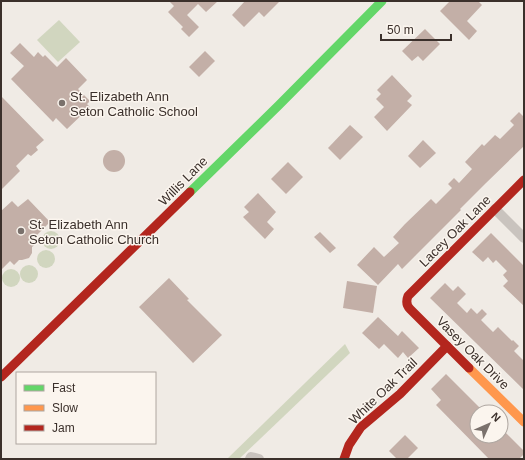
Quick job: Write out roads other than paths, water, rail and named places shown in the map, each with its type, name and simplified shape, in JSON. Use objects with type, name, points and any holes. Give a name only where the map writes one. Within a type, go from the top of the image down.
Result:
[{"type":"street","name":"Willis Lane","points":[[1,377],[284,100],[382,1]]},
{"type":"street","name":"Lacey Oak Lane","points":[[406,301],[408,296],[524,180]]},
{"type":"street","points":[[495,209],[524,238]]},
{"type":"street","name":"Vasey Oak Drive","points":[[406,301],[406,304],[414,313],[524,422]]},
{"type":"street","name":"White Oak Trail","points":[[344,459],[349,445],[361,427],[400,394],[447,346]]},
{"type":"place","name":"St. Elizabeth Ann Seton Catholic School","points":[[62,103]]},
{"type":"place","name":"St. Elizabeth Ann Seton Catholic Church","points":[[21,231]]}]
